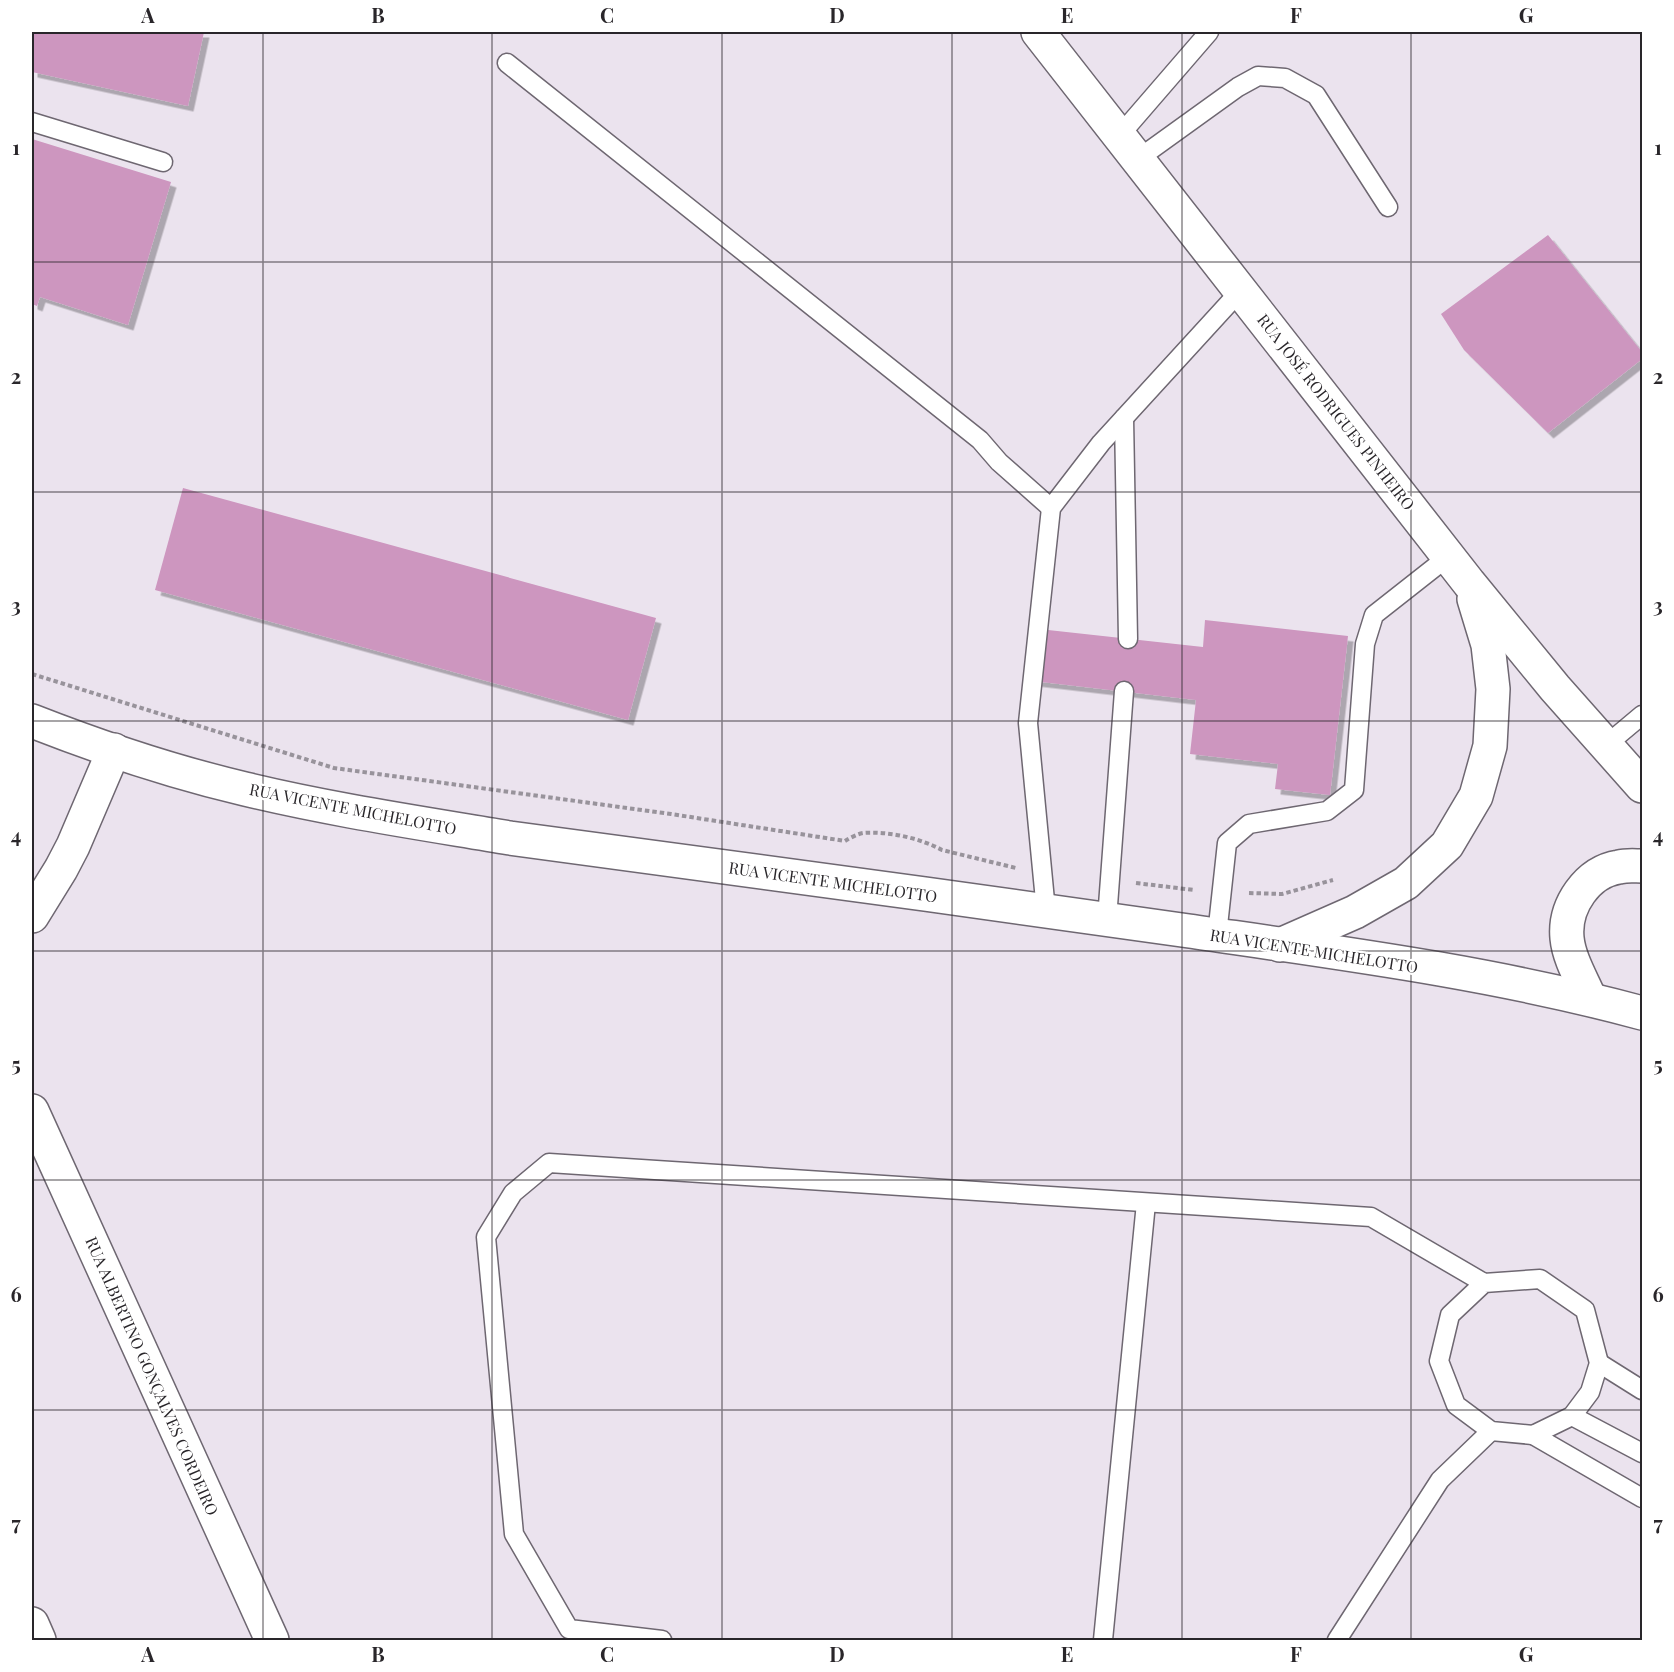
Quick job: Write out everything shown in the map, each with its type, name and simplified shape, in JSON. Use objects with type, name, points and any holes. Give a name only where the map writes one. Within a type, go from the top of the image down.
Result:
[{"type":"main road","name":"RUA JOSÉ RODRIGUES PINHEIRO","points":[[1038,32],[1469,583],[1605,746],[1642,786]]},
{"type":"main road","points":[[1280,945],[1355,912],[1406,883],[1447,845],[1476,796],[1490,746],[1493,689],[1488,645],[1469,583]]},
{"type":"main road","name":"RUA VICENTE MICHELOTTO","points":[[32,721],[178,771],[244,789],[406,821],[510,838],[1217,935],[1448,972],[1590,999],[1642,1013]]},
{"type":"main road","points":[[32,916],[69,854],[114,750]]},
{"type":"main road","points":[[1590,999],[1575,966],[1567,939],[1568,920],[1578,894],[1595,877],[1618,867],[1642,866]]},
{"type":"main road","name":"RUA ALBERTINO GONÇALVES CORDEIRO","points":[[32,1111],[269,1640]]},
{"type":"main road","points":[[32,1624],[39,1641]]},
{"type":"lane","points":[[1129,147],[1209,32]]},
{"type":"lane","points":[[507,63],[963,426],[1051,508]]},
{"type":"lane","points":[[1129,147],[1258,76],[1285,78],[1317,95],[1388,207]]},
{"type":"lane","points":[[32,122],[163,162]]},
{"type":"lane","points":[[1046,911],[1028,723],[1051,508],[1101,443],[1241,290]]},
{"type":"lane","points":[[1124,418],[1128,639]]},
{"type":"lane","points":[[1217,935],[1227,843],[1249,824],[1327,811],[1354,789],[1365,644],[1374,615],[1449,556]]},
{"type":"lane","points":[[1107,920],[1124,691]]},
{"type":"lane","points":[[1605,746],[1642,715]]},
{"type":"lane","points":[[662,1641],[569,1629],[514,1534],[486,1237],[513,1193],[549,1163],[1371,1217],[1484,1283],[1540,1279],[1585,1310],[1599,1363],[1590,1392],[1572,1416],[1533,1435]]},
{"type":"lane","points":[[1104,1641],[1146,1203]]},
{"type":"lane","points":[[1484,1283],[1450,1315],[1439,1361],[1456,1405],[1491,1431],[1533,1435],[1642,1498]]},
{"type":"lane","points":[[1599,1363],[1642,1390]]},
{"type":"lane","points":[[1572,1416],[1642,1453]]},
{"type":"lane","points":[[1337,1641],[1440,1480],[1491,1431]]},
{"type":"path","points":[[32,674],[334,768],[660,812],[845,841],[861,833],[895,835],[932,844],[942,850],[1043,875]]},
{"type":"path","points":[[1110,880],[1222,893],[1282,894],[1335,880]]},
{"type":"building","points":[[32,32],[204,32],[188,106],[32,72]]},
{"type":"building","points":[[32,139],[171,182],[128,325],[40,297],[37,306],[32,304]]},
{"type":"building","points":[[1548,235],[1642,352],[1642,359],[1548,433],[1464,350],[1441,314]]},
{"type":"building","points":[[183,488],[656,618],[628,720],[155,590]]},
{"type":"building","points":[[1205,620],[1348,636],[1330,795],[1275,789],[1278,764],[1190,754],[1196,700],[1033,681],[1039,629],[1203,647]]}]
